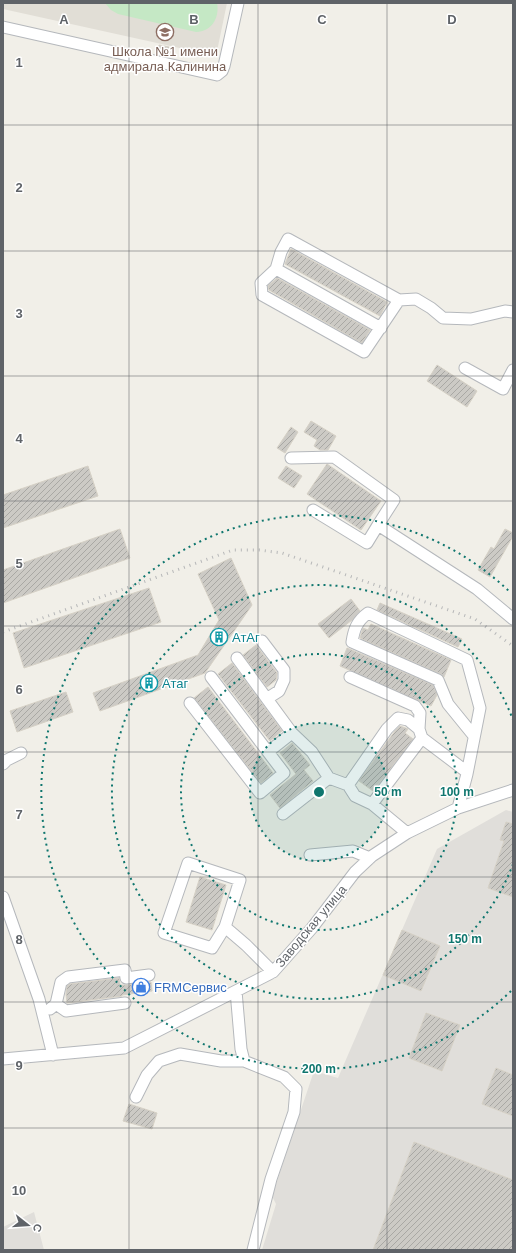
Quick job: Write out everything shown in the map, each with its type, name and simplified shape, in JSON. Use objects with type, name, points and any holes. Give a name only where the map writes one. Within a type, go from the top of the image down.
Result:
[{"type":"street","points":[[3,28],[217,74],[222,71],[224,66],[238,3]]},
{"type":"street","points":[[399,300],[364,352],[262,295],[262,283],[276,269],[281,252],[288,238],[399,300],[416,299],[432,308],[443,318],[471,319],[504,312],[513,312]]},
{"type":"street","points":[[276,269],[381,328]]},
{"type":"street","points":[[465,368],[503,389],[513,370]]},
{"type":"street","points":[[291,458],[334,457],[394,500],[367,543],[314,510]]},
{"type":"street","points":[[378,525],[477,589],[513,619]]},
{"type":"street","points":[[458,808],[467,772],[480,708],[467,660],[368,613],[361,619],[354,630],[352,642],[438,680],[448,704],[474,736]]},
{"type":"street","points":[[262,641],[284,670],[284,680],[279,691],[268,698]]},
{"type":"street","points":[[237,658],[268,698],[292,733],[312,752],[329,778],[348,785],[355,796],[372,804],[408,833]]},
{"type":"street","points":[[190,703],[260,793],[284,773],[211,677]]},
{"type":"street","points":[[350,677],[415,706],[420,713],[420,733],[372,804]]},
{"type":"street","points":[[348,785],[387,729],[398,718],[408,720],[420,733],[467,772]]},
{"type":"street","points":[[268,752],[292,733]]},
{"type":"street","points":[[3,764],[7,760],[21,753]]},
{"type":"street","points":[[283,814],[329,778]]},
{"type":"street","name":"Заводская улица","points":[[4,1056],[53,1055],[124,1048],[273,972],[312,928],[355,872],[370,858],[408,833],[458,808],[513,790]]},
{"type":"street","points":[[310,855],[353,851],[370,858]]},
{"type":"street","points":[[188,862],[240,880],[225,927],[212,948],[164,933],[188,862]]},
{"type":"street","points":[[3,897],[8,920],[43,1014],[53,1055]]},
{"type":"street","points":[[225,927],[246,945],[273,972]]},
{"type":"street","points":[[43,1014],[56,1004],[61,982],[68,978],[124,970],[126,978],[149,975]]},
{"type":"street","points":[[236,991],[240,1049],[244,1061]]},
{"type":"street","points":[[56,1004],[66,1011],[125,1003]]},
{"type":"street","points":[[136,1097],[147,1075],[159,1061],[180,1054],[221,1061],[244,1061],[284,1077],[296,1089],[294,1112],[271,1178],[253,1250]]},
{"type":"shaded area","name":"Школа №1 имени адмирала Калинина","points":[[3,3],[227,3],[216,56],[3,9]]},
{"type":"shaded area","points":[[506,810],[513,812],[513,1250],[262,1250],[276,1204],[272,1196],[314,1071],[338,1078],[437,849]]},
{"type":"shaded area","points":[[34,1212],[44,1250],[3,1250],[3,1227]]},
{"type":"green space","points":[[105,3],[217,3],[218,9],[216,19],[210,27],[206,30],[196,32],[118,14],[111,10]]},
{"type":"building","points":[[159,45],[169,47],[167,55],[157,52]]},
{"type":"building","points":[[291,249],[387,302],[380,316],[285,264]]},
{"type":"building","points":[[277,278],[370,330],[362,343],[269,290],[268,286]]},
{"type":"building","points":[[437,365],[477,391],[467,407],[427,381]]},
{"type":"building","points":[[311,421],[336,436],[328,450],[320,450],[314,446],[317,440],[304,432]]},
{"type":"building","points":[[291,427],[298,432],[285,453],[277,448]]},
{"type":"building","points":[[327,464],[381,501],[361,530],[307,494]]},
{"type":"building","points":[[88,466],[98,496],[3,528],[3,495]]},
{"type":"building","points":[[286,466],[302,476],[294,488],[278,478]]},
{"type":"building","points":[[120,529],[130,558],[3,603],[3,570]]},
{"type":"building","points":[[505,529],[513,533],[513,536],[490,577],[478,570],[491,547],[494,549]]},
{"type":"building","points":[[231,558],[252,605],[205,673],[100,711],[93,693],[198,655],[219,620],[198,574]]},
{"type":"building","points":[[149,588],[161,622],[24,668],[13,633]]},
{"type":"building","points":[[351,599],[360,611],[352,620],[329,638],[318,624]]},
{"type":"building","points":[[380,603],[462,639],[458,647],[377,610]]},
{"type":"building","points":[[371,624],[451,660],[444,677],[441,674],[360,638],[363,628],[368,630]]},
{"type":"building","points":[[256,645],[277,673],[276,680],[267,687],[243,655]]},
{"type":"building","points":[[347,648],[433,685],[437,695],[431,706],[340,666]]},
{"type":"building","points":[[232,663],[282,731],[270,741],[218,674]]},
{"type":"building","points":[[208,687],[273,773],[261,783],[194,698]]},
{"type":"building","points":[[66,692],[73,712],[17,732],[10,711]]},
{"type":"building","points":[[400,726],[408,729],[405,733],[413,739],[373,791],[359,781]]},
{"type":"building","points":[[292,743],[310,765],[304,770],[313,781],[280,808],[270,795],[296,774],[280,753]]},
{"type":"building","points":[[506,822],[513,824],[513,897],[488,888],[504,841],[500,840]]},
{"type":"building","points":[[200,877],[226,885],[212,930],[186,922]]},
{"type":"building","points":[[402,930],[440,946],[421,991],[383,975]]},
{"type":"building","points":[[119,978],[120,985],[151,982],[152,991],[67,1003],[67,986],[70,984]]},
{"type":"building","points":[[426,1013],[460,1025],[442,1071],[409,1058]]},
{"type":"building","points":[[496,1068],[513,1075],[513,1116],[482,1104]]},
{"type":"building","points":[[129,1104],[157,1113],[152,1129],[123,1121]]},
{"type":"building","points":[[414,1142],[513,1180],[513,1250],[373,1250]]},
{"type":"railway","points":[[3,632],[233,550],[259,550],[282,553],[475,619],[513,646]]},
{"type":"place","name":"Школа №1 имени адмирала Калинина","points":[[165,32]]},
{"type":"place","name":"АтАг","points":[[219,637]]},
{"type":"place","name":"Атаг","points":[[149,683]]},
{"type":"place","name":"FRMСервис","points":[[141,987]]}]
